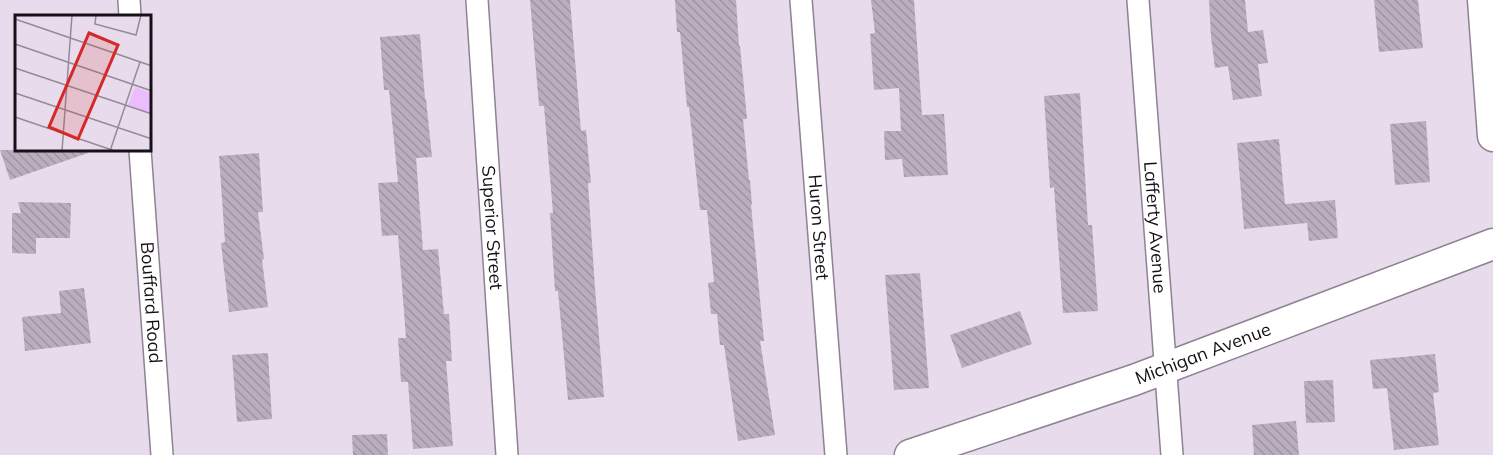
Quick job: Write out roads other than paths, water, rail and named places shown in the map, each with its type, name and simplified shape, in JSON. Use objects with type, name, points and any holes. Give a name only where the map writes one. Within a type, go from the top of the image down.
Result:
[{"type":"street","points":[[129,0],[130,15]]},
{"type":"street","name":"Superior Street","points":[[477,0],[507,455]]},
{"type":"street","name":"Huron Street","points":[[801,0],[836,455]]},
{"type":"street","name":"Lafferty Avenue","points":[[1138,0],[1172,455]]},
{"type":"street","points":[[1484,0],[1493,136]]},
{"type":"street","name":"Bouffard Road","points":[[140,152],[162,455]]},
{"type":"street","name":"Michigan Avenue","points":[[910,455],[1134,380],[1493,244]]}]
